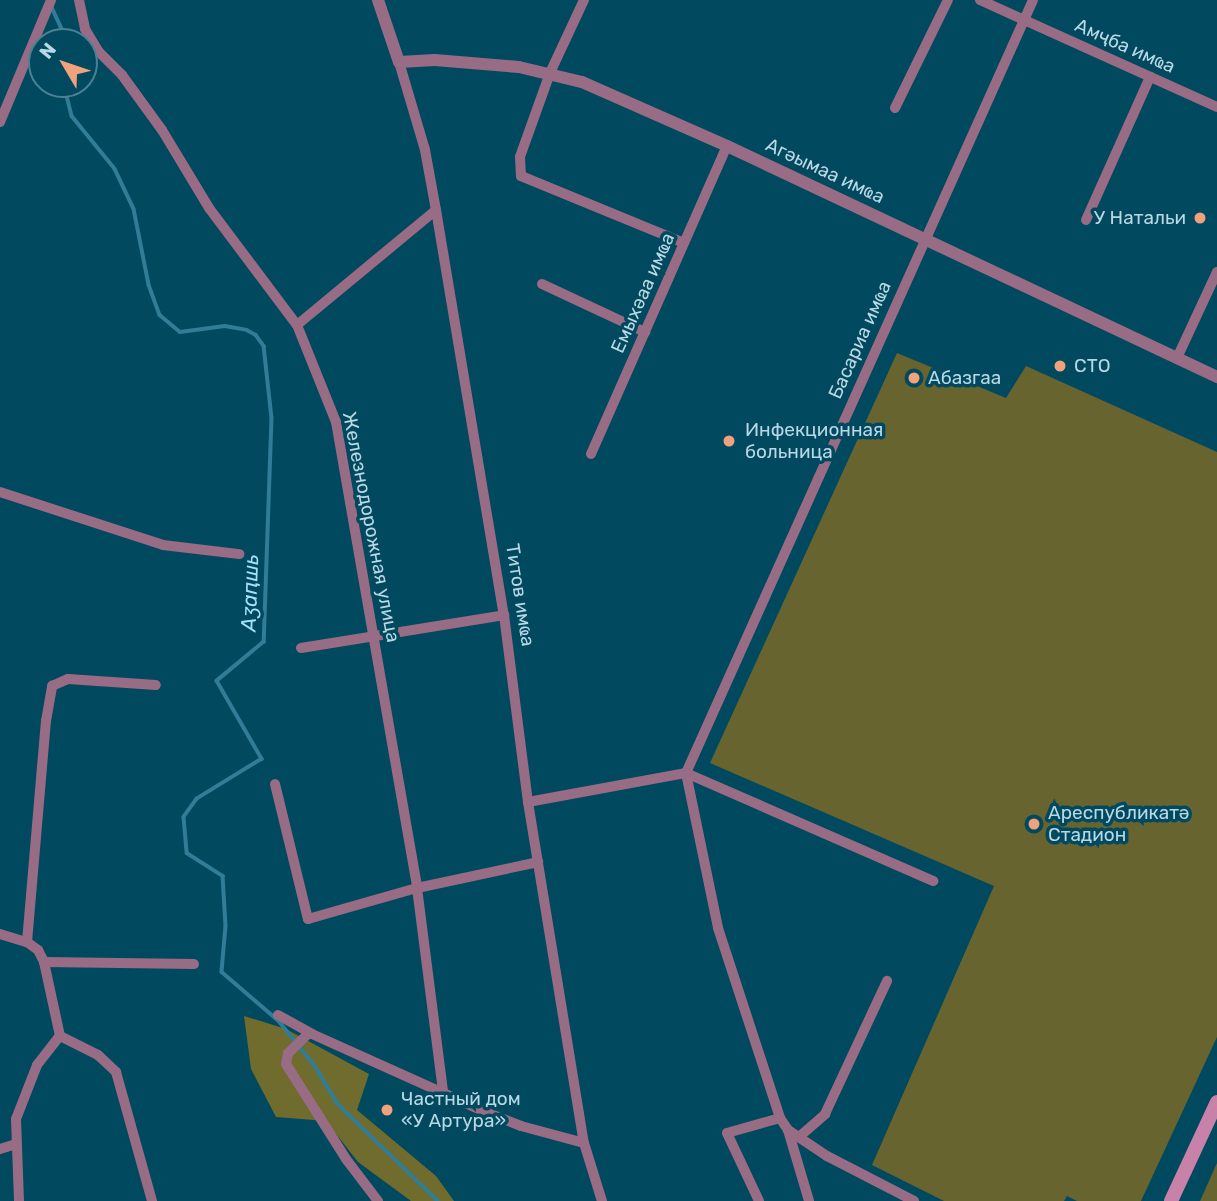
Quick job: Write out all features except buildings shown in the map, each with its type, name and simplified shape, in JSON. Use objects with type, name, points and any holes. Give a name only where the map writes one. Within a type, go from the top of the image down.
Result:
[{"type":"main road","points":[[1171,1201],[1217,1102]]},
{"type":"street","points":[[1,117],[51,0]]},
{"type":"street","name":"Железнодорожная улица","points":[[79,0],[85,29],[99,52],[121,75],[162,130],[203,200],[297,325],[337,422],[417,888],[443,1091]]},
{"type":"street","name":"Титов имҩа","points":[[378,0],[425,150],[504,615],[528,802],[584,1143],[602,1201]]},
{"type":"street","points":[[584,0],[550,73],[520,157],[521,176],[684,243]]},
{"type":"street","points":[[895,108],[948,0]]},
{"type":"street","name":"Амҷба имҩа","points":[[980,0],[1217,107]]},
{"type":"street","name":"Басариа имҩа","points":[[687,773],[1033,0]]},
{"type":"street","name":"Агәымаа имҩа","points":[[399,62],[435,60],[550,73],[582,82],[727,146],[1217,377]]},
{"type":"street","points":[[1086,220],[1150,77]]},
{"type":"street","name":"Емыхәаа имҩа","points":[[591,454],[727,146]]},
{"type":"street","points":[[297,325],[436,210]]},
{"type":"street","points":[[1177,358],[1217,272]]},
{"type":"street","points":[[542,284],[645,332]]},
{"type":"street","points":[[0,492],[163,545],[239,554]]},
{"type":"street","points":[[301,648],[504,615]]},
{"type":"street","points":[[27,942],[46,721],[52,686],[68,679],[156,685]]},
{"type":"street","points":[[687,773],[718,928],[810,1201]]},
{"type":"street","points":[[528,802],[687,773],[933,881]]},
{"type":"street","points":[[275,784],[308,919],[417,888],[538,862]]},
{"type":"street","points":[[0,934],[27,942],[38,950],[44,962],[60,1036]]},
{"type":"street","points":[[44,962],[194,964]]},
{"type":"street","points":[[799,1137],[825,1114],[887,981]]},
{"type":"street","points":[[278,1016],[307,1035],[522,1126],[584,1143]]},
{"type":"street","points":[[307,1035],[292,1050],[286,1064],[346,1159],[378,1201]]},
{"type":"street","points":[[19,1201],[16,1119],[23,1094],[37,1065],[60,1036]]},
{"type":"street","points":[[60,1036],[98,1055],[116,1072],[152,1201]]},
{"type":"street","points":[[759,1201],[727,1133],[780,1118]]},
{"type":"street","points":[[788,1130],[827,1156],[914,1201]]},
{"type":"street","points":[[0,1149],[16,1144]]},
{"type":"shaded area","name":"Ареспубликатә Стадион","points":[[897,353],[1006,398],[1026,366],[1217,452],[1217,1037],[1141,1201],[1077,1201],[1067,1196],[1064,1201],[944,1201],[872,1165],[994,886],[710,763]]},
{"type":"shaded area","points":[[244,1016],[286,1029],[369,1074],[357,1110],[436,1176],[454,1201],[411,1201],[358,1162],[326,1121],[276,1117],[251,1069]]},
{"type":"shaded area","points":[[1217,1163],[1217,1201],[1200,1201]]},
{"type":"waterway","name":"Аӡаԥшь","points":[[51,5],[62,28]]},
{"type":"waterway","name":"Аӡаԥшь","points":[[68,98],[72,116],[115,169],[134,209],[149,285],[160,315],[180,332],[225,326],[247,330],[256,335],[264,346],[272,418],[264,642],[217,681],[262,759],[197,799],[184,817],[187,853],[223,876],[226,926],[222,972],[279,1021],[315,1066],[338,1104],[438,1201]]},
{"type":"place","name":"У Натальи","points":[[1200,218]]},
{"type":"place","name":"СТО","points":[[1060,366]]},
{"type":"place","name":"Абазгаа","points":[[914,378]]},
{"type":"place","name":"Инфекционная больница","points":[[729,441]]},
{"type":"place","name":"Ареспубликатә Стадион","points":[[1034,824]]},
{"type":"place","name":"Частный дом «У Артура»","points":[[387,1110]]}]
